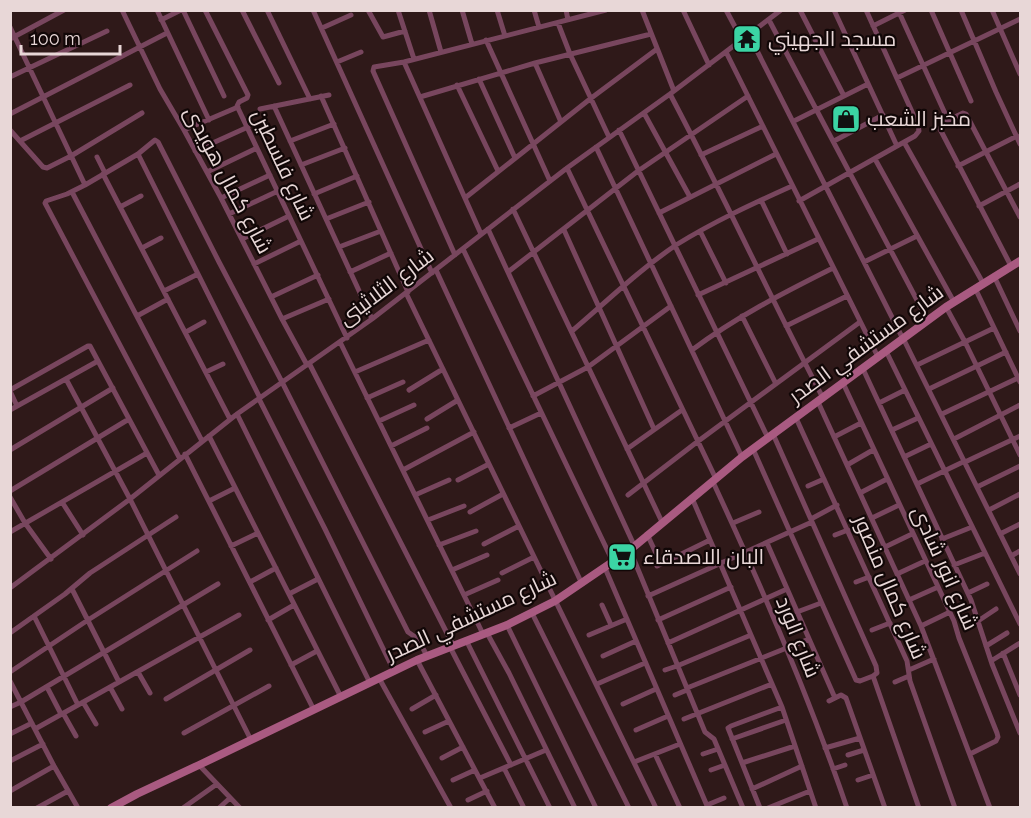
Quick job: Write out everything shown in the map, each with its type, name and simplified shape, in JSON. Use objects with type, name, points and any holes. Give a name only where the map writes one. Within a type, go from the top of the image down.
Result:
[{"type":"street","points":[[13,38],[64,10]]},
{"type":"street","name":"شارع كمال هويدى","points":[[122,10],[160,89],[221,198],[282,320],[308,364],[511,765]]},
{"type":"street","points":[[157,10],[209,120]]},
{"type":"street","points":[[161,20],[182,10],[224,96]]},
{"type":"street","name":"شارع فلسطين","points":[[205,10],[248,95],[238,103],[238,107],[347,338]]},
{"type":"street","points":[[242,10],[279,83]]},
{"type":"street","points":[[267,10],[310,99]]},
{"type":"street","points":[[313,10],[582,584]]},
{"type":"street","points":[[368,10],[383,37],[405,31]]},
{"type":"street","points":[[398,10],[414,59]]},
{"type":"street","points":[[429,10],[441,52]]},
{"type":"street","points":[[462,10],[472,44]]},
{"type":"street","points":[[498,10],[505,36]]},
{"type":"street","points":[[534,10],[539,27]]},
{"type":"street","points":[[566,10],[568,20]]},
{"type":"street","points":[[642,10],[672,92],[691,135],[805,363],[834,437],[921,626],[990,807]]},
{"type":"street","points":[[683,10],[709,65]]},
{"type":"street","points":[[726,10],[742,40]]},
{"type":"street","name":"شارع الثلاثينى","points":[[11,586],[83,535],[230,419],[347,338],[567,168],[781,10]]},
{"type":"street","points":[[800,10],[844,96]]},
{"type":"street","points":[[834,10],[897,146]]},
{"type":"street","points":[[799,201],[918,134],[919,128],[866,10]]},
{"type":"street","points":[[931,10],[971,101]]},
{"type":"street","points":[[961,10],[1020,144]]},
{"type":"street","points":[[992,10],[1020,74]]},
{"type":"street","points":[[897,78],[1020,19],[1017,10]]},
{"type":"street","points":[[455,255],[373,69],[376,66],[404,62],[603,11]]},
{"type":"street","points":[[873,26],[901,11],[946,121]]},
{"type":"street","points":[[322,28],[351,15]]},
{"type":"street","points":[[772,15],[817,110],[928,321]]},
{"type":"street","points":[[558,22],[570,54],[609,137]]},
{"type":"street","points":[[10,27],[13,38],[85,185]]},
{"type":"street","points":[[10,77],[107,31]]},
{"type":"street","points":[[10,114],[167,33]]},
{"type":"street","points":[[420,98],[535,63],[651,34]]},
{"type":"street","points":[[749,35],[942,414],[1020,574]]},
{"type":"street","points":[[486,40],[550,181]]},
{"type":"street","points":[[465,198],[657,49]]},
{"type":"street","points":[[337,62],[361,52]]},
{"type":"street","points":[[726,52],[860,322],[905,390],[1020,624]]},
{"type":"street","points":[[404,62],[482,234]]},
{"type":"street","points":[[535,63],[561,122]]},
{"type":"street","points":[[479,79],[515,158]]},
{"type":"street","points":[[794,121],[868,84]]},
{"type":"street","points":[[20,141],[130,85]]},
{"type":"street","points":[[457,86],[498,171]]},
{"type":"street","points":[[260,109],[329,94]]},
{"type":"street","points":[[321,96],[429,340],[656,807]]},
{"type":"street","points":[[508,272],[638,171],[748,96]]},
{"type":"street","points":[[274,106],[372,319]]},
{"type":"street","points":[[184,130],[238,107]]},
{"type":"street","points":[[1011,266],[939,127],[946,121],[963,112],[966,114],[1020,217]]},
{"type":"street","points":[[10,130],[43,167],[47,168],[142,113]]},
{"type":"street","points":[[644,113],[690,197]]},
{"type":"street","points":[[834,141],[883,115]]},
{"type":"street","points":[[290,141],[334,124]]},
{"type":"street","points":[[701,155],[763,126]]},
{"type":"street","points":[[195,151],[248,128]]},
{"type":"street","points":[[619,130],[698,296],[812,520],[878,669],[873,676],[860,681],[856,680],[753,449]]},
{"type":"street","points":[[958,166],[1017,136]]},
{"type":"street","points":[[314,710],[209,501],[46,205],[46,201],[72,192],[138,154],[153,141],[158,142],[408,632],[418,639],[427,656]]},
{"type":"street","points":[[904,142],[979,286],[994,328],[1019,380],[942,414]]},
{"type":"street","points":[[596,147],[742,457]]},
{"type":"street","points":[[207,172],[257,148]]},
{"type":"street","points":[[301,165],[345,148]]},
{"type":"street","points":[[138,154],[394,671]]},
{"type":"street","points":[[659,213],[777,154]]},
{"type":"street","points":[[97,157],[120,207],[230,419]]},
{"type":"street","points":[[875,159],[917,236],[1020,455]]},
{"type":"street","name":"شارع الورد","points":[[567,168],[715,480],[786,649],[847,807]]},
{"type":"street","points":[[221,198],[270,175]]},
{"type":"street","points":[[314,194],[357,176]]},
{"type":"street","points":[[979,206],[1020,184]]},
{"type":"street","points":[[572,331],[675,246],[730,214],[792,186]]},
{"type":"street","points":[[229,214],[278,191]]},
{"type":"street","points":[[72,192],[202,441]]},
{"type":"street","points":[[120,207],[141,196]]},
{"type":"street","points":[[760,200],[787,254]]},
{"type":"street","points":[[326,219],[369,202]]},
{"type":"street","points":[[513,209],[662,522]]},
{"type":"street","points":[[242,239],[289,216]]},
{"type":"street","points":[[488,229],[632,548],[648,596],[697,714],[705,732],[712,736],[743,807]]},
{"type":"street","points":[[564,230],[654,429]]},
{"type":"street","points":[[339,248],[381,231]]},
{"type":"street","points":[[700,231],[726,283]]},
{"type":"street","points":[[864,262],[917,236]]},
{"type":"street","points":[[142,248],[161,238]]},
{"type":"street","points":[[698,296],[818,239]]},
{"type":"street","points":[[254,264],[301,241]]},
{"type":"street","points":[[463,249],[613,562]]},
{"type":"street","points":[[350,272],[391,253]]},
{"type":"street","name":"شارع مستشفي الصدر","points":[[111,807],[417,660],[507,625],[555,601],[632,548],[742,457],[950,304],[1020,261]]},
{"type":"street","points":[[692,350],[716,332],[772,298],[832,268]]},
{"type":"street","points":[[164,291],[198,274]]},
{"type":"street","points":[[270,297],[318,275]]},
{"type":"street","points":[[994,276],[1020,331]]},
{"type":"street","points":[[786,326],[847,296]]},
{"type":"street","points":[[137,316],[168,299]]},
{"type":"street","points":[[282,320],[329,299]]},
{"type":"street","points":[[533,396],[588,367],[671,306]]},
{"type":"street","points":[[742,316],[776,384]]},
{"type":"street","points":[[186,332],[204,322]]},
{"type":"street","points":[[628,495],[860,322]]},
{"type":"street","points":[[917,365],[994,328]]},
{"type":"street","points":[[355,372],[429,340]]},
{"type":"street","points":[[340,342],[464,595],[509,674],[575,807]]},
{"type":"street","points":[[17,406],[10,391],[88,346],[91,347],[159,475]]},
{"type":"street","points":[[929,389],[1006,352]]},
{"type":"street","points":[[10,410],[98,361]]},
{"type":"street","points":[[206,372],[223,364]]},
{"type":"street","points":[[409,390],[443,369]]},
{"type":"street","points":[[863,369],[968,593],[991,661],[1020,733]]},
{"type":"street","points":[[66,379],[130,499],[251,740]]},
{"type":"street","points":[[367,398],[403,382]]},
{"type":"street","name":"شارع انور شادى","points":[[843,383],[950,612],[998,737],[996,741],[970,754]]},
{"type":"street","points":[[10,450],[113,388]]},
{"type":"street","points":[[879,403],[905,390]]},
{"type":"street","points":[[427,419],[458,400]]},
{"type":"street","points":[[379,421],[414,405]]},
{"type":"street","points":[[954,439],[1020,405]]},
{"type":"street","points":[[627,449],[682,410]]},
{"type":"street","points":[[509,428],[541,413]]},
{"type":"street","points":[[237,414],[370,683]]},
{"type":"street","name":"شارع كمال منصور","points":[[796,418],[907,661],[909,673],[955,807]]},
{"type":"street","points":[[892,430],[918,418]]},
{"type":"street","points":[[10,491],[129,419]]},
{"type":"street","points":[[834,437],[861,423]]},
{"type":"street","points":[[391,446],[427,428]]},
{"type":"street","points":[[403,470],[474,432]]},
{"type":"street","points":[[209,436],[341,697]]},
{"type":"street","points":[[917,484],[1020,436]]},
{"type":"street","points":[[904,457],[931,444]]},
{"type":"street","points":[[847,465],[873,450]]},
{"type":"street","points":[[10,532],[147,453]]},
{"type":"street","points":[[458,480],[489,464]]},
{"type":"street","points":[[977,487],[1020,466]]},
{"type":"street","points":[[808,486],[824,479]]},
{"type":"street","points":[[860,493],[887,479]]},
{"type":"street","points":[[415,495],[449,480]]},
{"type":"street","points":[[209,501],[235,488]]},
{"type":"street","points":[[470,512],[503,494]]},
{"type":"street","points":[[989,510],[1020,494]]},
{"type":"street","points":[[10,497],[25,523],[51,559]]},
{"type":"street","points":[[692,498],[782,707],[816,807]]},
{"type":"street","points":[[62,502],[83,535]]},
{"type":"street","points":[[872,519],[899,505]]},
{"type":"street","points":[[428,520],[464,506]]},
{"type":"street","points":[[648,596],[767,543],[837,506]]},
{"type":"street","points":[[732,523],[759,512]]},
{"type":"street","points":[[10,633],[72,589],[90,573],[176,517]]},
{"type":"street","points":[[1000,534],[1020,524]]},
{"type":"street","points":[[484,544],[519,526]]},
{"type":"street","points":[[942,539],[972,527]]},
{"type":"street","points":[[835,535],[848,530]]},
{"type":"street","points":[[439,545],[476,531]]},
{"type":"street","points":[[231,546],[258,533]]},
{"type":"street","points":[[647,534],[659,565],[710,540]]},
{"type":"street","points":[[885,547],[912,534]]},
{"type":"street","points":[[767,543],[809,639],[832,700],[841,694],[845,696],[885,807]]},
{"type":"street","points":[[10,672],[197,550]]},
{"type":"street","points":[[1011,556],[1020,551]]},
{"type":"street","points":[[954,565],[985,553]]},
{"type":"street","points":[[452,570],[487,555]]},
{"type":"street","points":[[502,573],[534,557]]},
{"type":"street","points":[[897,574],[925,561]]},
{"type":"street","points":[[250,582],[276,568]]},
{"type":"street","points":[[604,568],[707,806],[724,798]]},
{"type":"street","points":[[856,582],[869,577]]},
{"type":"street","points":[[289,594],[318,579]]},
{"type":"street","points":[[464,595],[498,580]]},
{"type":"street","points":[[10,707],[218,584]]},
{"type":"street","points":[[968,593],[987,584]]},
{"type":"street","points":[[658,620],[731,587]]},
{"type":"street","points":[[909,600],[938,587]]},
{"type":"street","points":[[72,589],[119,682]]},
{"type":"street","points":[[668,643],[787,589]]},
{"type":"street","points":[[797,612],[821,603]]},
{"type":"street","points":[[268,620],[294,605]]},
{"type":"street","points":[[602,605],[611,626]]},
{"type":"street","points":[[978,621],[996,609]]},
{"type":"street","points":[[921,626],[950,612]]},
{"type":"street","points":[[532,613],[629,807]]},
{"type":"street","points":[[10,734],[62,714],[239,615]]},
{"type":"street","points":[[34,616],[64,676],[96,724]]},
{"type":"street","points":[[589,635],[627,619]]},
{"type":"street","points":[[873,630],[890,623]]},
{"type":"street","points":[[507,625],[596,807]]},
{"type":"street","points":[[986,646],[1007,633]]},
{"type":"street","points":[[665,670],[751,634]]},
{"type":"street","points":[[675,695],[809,639]]},
{"type":"street","points":[[466,640],[550,807]]},
{"type":"street","points":[[603,656],[636,641]]},
{"type":"street","points":[[991,661],[1020,643]]},
{"type":"street","points":[[166,699],[250,650]]},
{"type":"street","points":[[291,665],[317,651]]},
{"type":"street","points":[[1003,653],[1020,695]]},
{"type":"street","points":[[895,682],[934,659]]},
{"type":"street","points":[[417,660],[495,807]]},
{"type":"street","points":[[597,684],[645,663]]},
{"type":"street","points":[[138,672],[150,693]]},
{"type":"street","points":[[873,676],[919,807]]},
{"type":"street","points":[[379,678],[451,807]]},
{"type":"street","points":[[10,681],[78,807]]},
{"type":"street","points":[[684,719],[772,684]]},
{"type":"street","points":[[184,733],[269,686]]},
{"type":"street","points":[[47,687],[76,736]]},
{"type":"street","points":[[110,687],[122,709]]},
{"type":"street","points":[[623,704],[656,689]]},
{"type":"street","points":[[412,709],[436,695]]},
{"type":"street","points":[[760,807],[728,727],[782,707]]},
{"type":"street","points":[[636,730],[668,716]]},
{"type":"street","points":[[732,739],[786,720]]},
{"type":"street","points":[[425,732],[449,721]]},
{"type":"street","points":[[825,748],[860,738]]},
{"type":"street","points":[[10,761],[43,744]]},
{"type":"street","points":[[634,762],[680,744]]},
{"type":"street","points":[[442,758],[463,747]]},
{"type":"street","points":[[742,763],[795,747]]},
{"type":"street","points":[[704,754],[718,749]]},
{"type":"street","points":[[480,778],[546,750]]},
{"type":"street","points":[[848,755],[864,750]]},
{"type":"street","points":[[655,754],[680,807]]},
{"type":"street","points":[[199,765],[240,807]]},
{"type":"street","points":[[711,770],[725,765]]},
{"type":"street","points":[[833,769],[845,765]]},
{"type":"street","points":[[10,791],[54,766]]},
{"type":"street","points":[[752,789],[802,766]]},
{"type":"street","points":[[504,768],[524,807]]},
{"type":"street","points":[[453,780],[475,770]]},
{"type":"street","points":[[858,780],[873,775]]},
{"type":"street","points":[[183,807],[217,784]]},
{"type":"street","points":[[37,807],[68,791]]},
{"type":"street","points":[[468,800],[487,791]]},
{"type":"street","points":[[768,807],[810,791]]},
{"type":"street","points":[[219,807],[230,798]]},
{"type":"place","name":"مسجد الجهيني","points":[[747,39]]},
{"type":"place","name":"مخبز الشعب","points":[[846,119]]},
{"type":"place","name":"البان الاصدقاء","points":[[622,557]]}]
